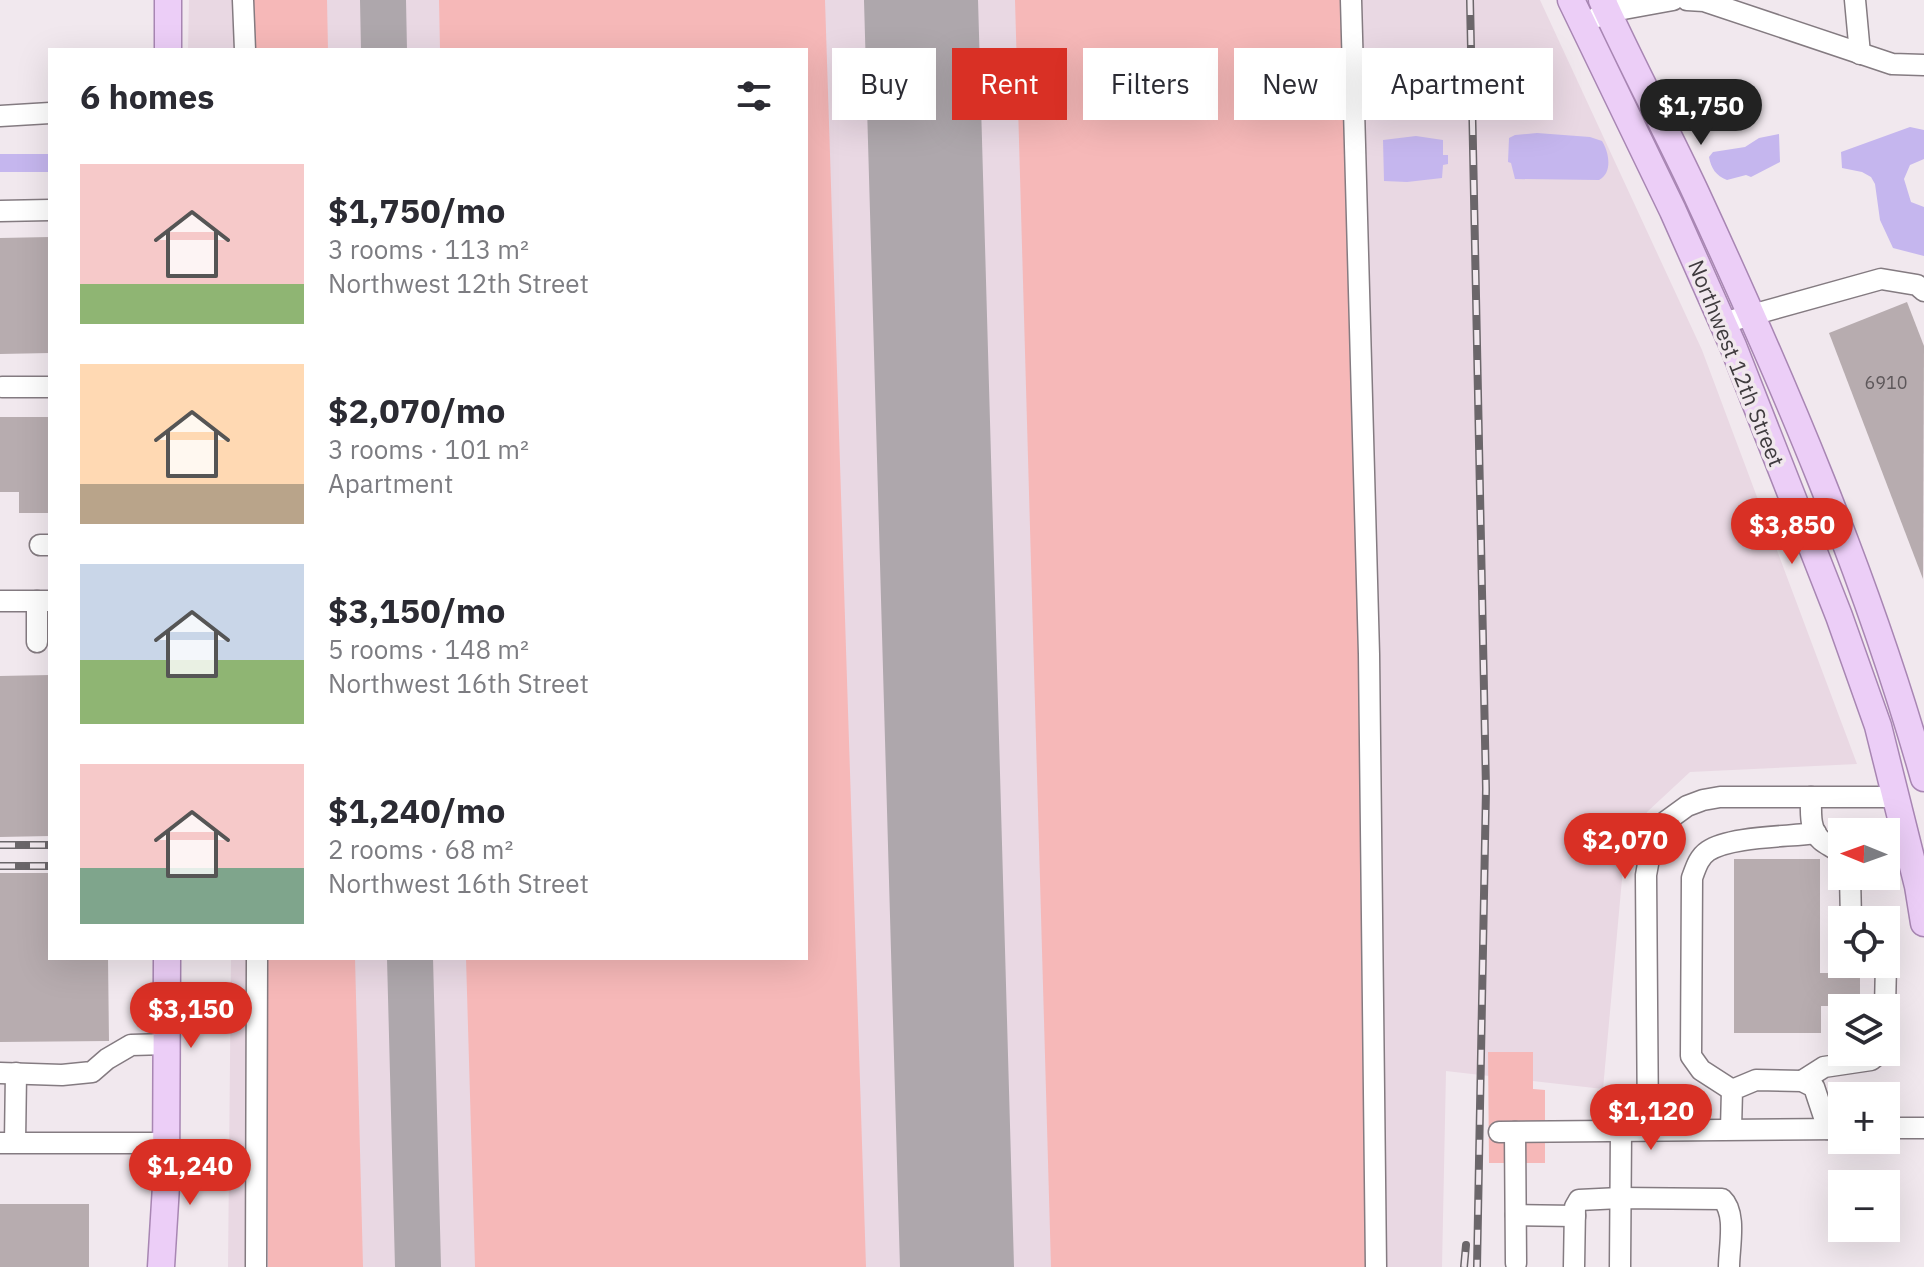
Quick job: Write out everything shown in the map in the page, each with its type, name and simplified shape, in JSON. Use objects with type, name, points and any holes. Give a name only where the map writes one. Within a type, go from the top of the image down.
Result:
[{"type":"main road","points":[[168,0],[168,48]]},
{"type":"main road","name":"Northwest 12th Street","points":[[1571,0],[1673,211],[1723,323],[1839,616],[1878,726],[1923,913]]},
{"type":"main road","name":"Northwest 12th Street","points":[[1604,6],[1694,190],[1844,537],[1899,690],[1924,778]]},
{"type":"main road","points":[[161,1267],[165,1227],[167,960]]},
{"type":"street","points":[[243,0],[245,48]]},
{"type":"street","points":[[1351,0],[1369,654],[1376,1267]]},
{"type":"street","points":[[1582,25],[1604,6],[1673,0]]},
{"type":"street","points":[[1687,0],[1704,1],[1892,64],[1924,65]]},
{"type":"street","points":[[1855,0],[1860,54]]},
{"type":"street","points":[[0,116],[48,113]]},
{"type":"street","points":[[0,211],[48,210]]},
{"type":"street","points":[[1723,323],[1881,279],[1917,285],[1924,291]]},
{"type":"street","points":[[2,387],[48,387]]},
{"type":"street","points":[[0,601],[43,601],[37,642]]},
{"type":"street","points":[[1648,1130],[1646,875],[1651,848],[1665,822],[1674,814],[1703,800],[1720,797],[1896,797]]},
{"type":"street","points":[[1811,797],[1812,824],[1820,840],[1828,845]]},
{"type":"street","points":[[1732,1090],[1701,1070],[1691,1056],[1692,878],[1698,861],[1707,851],[1719,845],[1816,833]]},
{"type":"street","points":[[256,1267],[257,960]]},
{"type":"street","points":[[166,1044],[131,1045],[92,1072],[62,1075],[8,1073],[8,1142],[166,1143]]},
{"type":"street","points":[[1802,1081],[1831,1066]]},
{"type":"street","points":[[1732,1090],[1756,1080],[1802,1081],[1814,1087],[1828,1115]]},
{"type":"street","points":[[1731,1129],[1732,1090]]},
{"type":"street","points":[[1900,1128],[1924,1128]]},
{"type":"street","points":[[1516,1263],[1516,1215],[1507,1132],[1828,1129]]},
{"type":"street","points":[[1620,1267],[1621,1131]]},
{"type":"street","points":[[1574,1267],[1575,1216],[1579,1200],[1620,1198],[1722,1199],[1730,1215],[1729,1267]]},
{"type":"street","points":[[1516,1215],[1575,1216]]},
{"type":"shaded area","points":[[189,0],[1540,0],[1702,350],[1857,764],[1690,772],[1647,812],[1623,868],[1603,1089],[1446,1071],[1442,1267],[228,1267],[231,960],[808,960],[808,48],[188,48]]},
{"type":"shaded area","points":[[253,0],[327,0],[328,48],[255,48]]},
{"type":"shaded area","points":[[439,0],[825,0],[866,1267],[475,1267],[466,960],[808,960],[808,48],[440,48]]},
{"type":"shaded area","points":[[1015,0],[1341,0],[1342,48],[1234,48],[1234,120],[1344,120],[1359,646],[1367,1267],[1051,1267],[1018,120],[1067,120],[1067,48],[1016,48]]},
{"type":"shaded area","points":[[1910,127],[1924,130],[1924,159],[1910,165],[1904,179],[1911,202],[1924,207],[1924,256],[1893,248],[1880,220],[1875,184],[1871,177],[1842,168],[1841,152]]},
{"type":"shaded area","points":[[1537,133],[1590,137],[1602,141],[1608,156],[1608,167],[1603,177],[1599,180],[1515,179],[1508,162],[1509,138]]},
{"type":"shaded area","points":[[1779,134],[1780,162],[1751,177],[1746,175],[1727,180],[1713,168],[1709,157],[1713,152],[1745,147],[1759,138]]},
{"type":"shaded area","points":[[1416,136],[1443,140],[1443,155],[1448,155],[1448,164],[1443,165],[1442,178],[1384,181],[1383,140]]},
{"type":"shaded area","points":[[267,960],[355,960],[363,1267],[268,1267]]},
{"type":"shaded area","points":[[1488,1052],[1533,1052],[1533,1089],[1545,1090],[1545,1163],[1489,1163]]},
{"type":"building","points":[[48,237],[48,353],[0,354],[0,238]]},
{"type":"building","points":[[1907,302],[1924,346],[1923,579],[1829,333]]},
{"type":"building","points":[[0,417],[48,417],[48,513],[19,513],[19,492],[0,492]]},
{"type":"building","points":[[48,675],[48,836],[0,837],[0,676]]},
{"type":"building","points":[[1734,859],[1820,859],[1820,973],[1828,973],[1828,978],[1860,978],[1860,994],[1828,994],[1828,1006],[1821,1006],[1821,1033],[1734,1033]]},
{"type":"building","points":[[0,873],[48,873],[48,960],[108,960],[109,1041],[0,1042]]},
{"type":"building","points":[[0,1204],[89,1204],[89,1267],[0,1267]]},
{"type":"waterway","points":[[0,163],[48,163]]},
{"type":"taxiway","points":[[383,0],[384,48]]},
{"type":"taxiway","points":[[410,960],[418,1267]]},
{"type":"runway","points":[[921,0],[957,1267]]},
{"type":"railway","points":[[1470,0],[1486,789],[1477,1267]]},
{"type":"railway","points":[[0,845],[48,845]]},
{"type":"railway","points":[[0,866],[48,866]]},
{"type":"railway","points":[[1464,1267],[1466,1245]]}]
